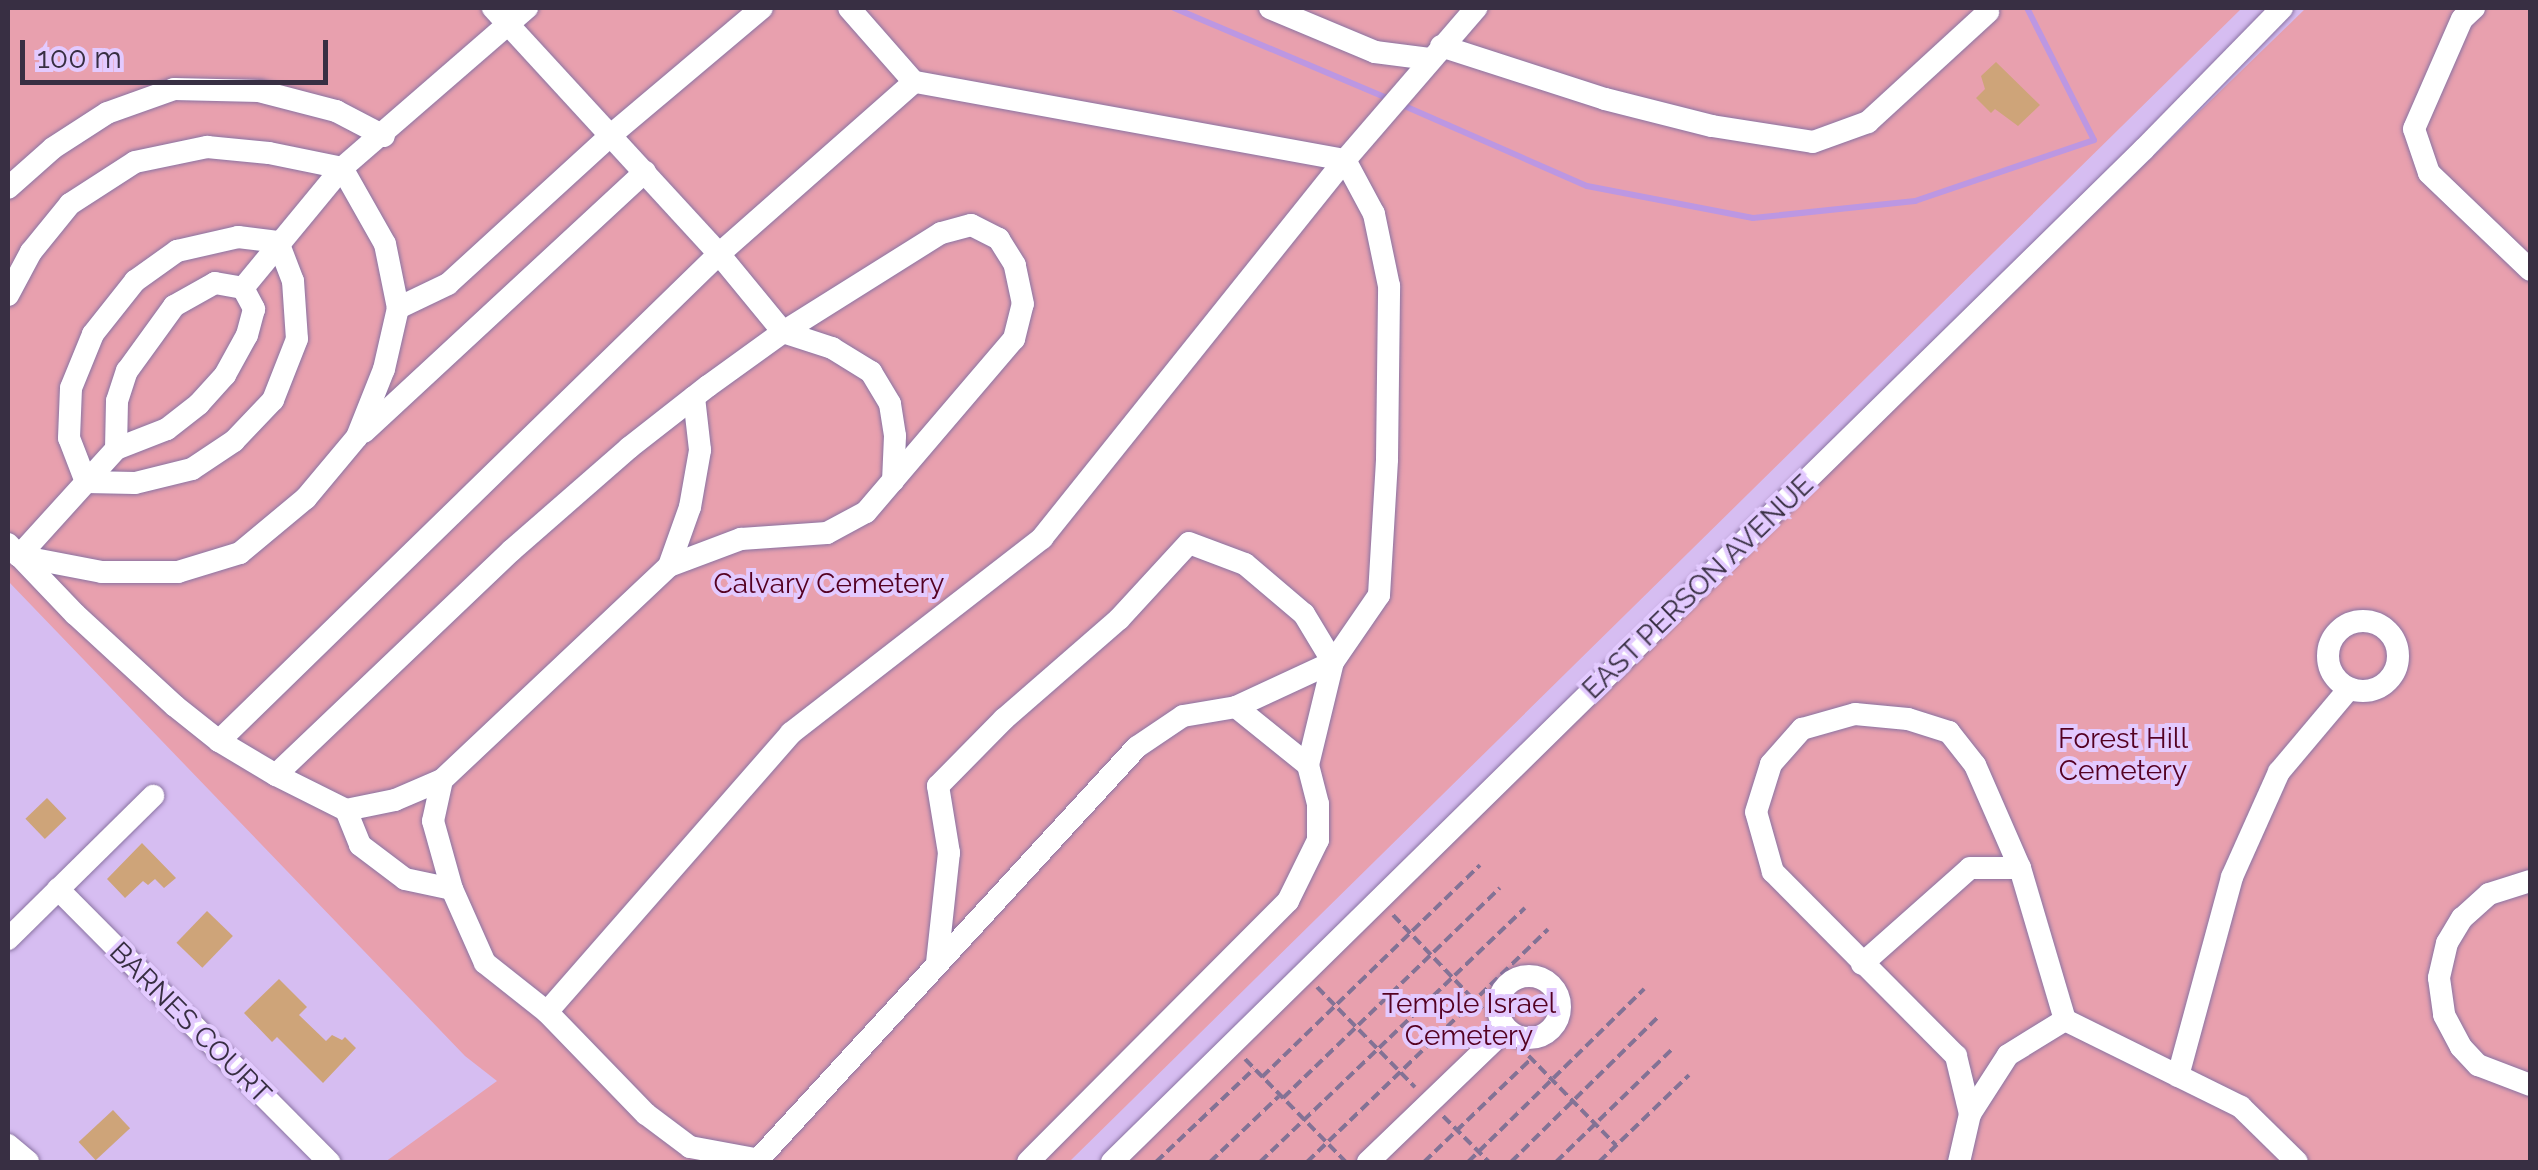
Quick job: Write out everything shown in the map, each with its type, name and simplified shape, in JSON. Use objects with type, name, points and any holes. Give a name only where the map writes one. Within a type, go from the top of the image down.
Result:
[{"type":"street","points":[[398,308],[448,284],[612,135],[762,8]]},
{"type":"street","points":[[849,8],[914,82],[1344,160]]},
{"type":"street","points":[[1270,8],[1320,18],[1374,52],[1436,53],[1712,126],[1814,142],[1868,122],[1987,9]]},
{"type":"street","points":[[547,1012],[791,734],[1042,538],[1375,122],[1476,8]]},
{"type":"street","name":"EAST PERSON AVENUE","points":[[1112,1162],[2144,149],[2282,8]]},
{"type":"street","points":[[2474,8],[2462,19],[2414,129],[2429,173],[2530,270]]},
{"type":"street","points":[[243,288],[342,168],[384,136],[509,12],[783,332],[832,348],[871,372],[890,404],[895,436],[893,481]]},
{"type":"street","points":[[219,741],[719,254],[914,82]]},
{"type":"street","points":[[8,188],[53,148],[107,113],[174,89],[259,91],[336,111],[384,136]]},
{"type":"street","points":[[8,295],[31,252],[70,204],[136,162],[207,147],[270,153],[342,168],[385,244],[398,308],[384,370],[357,438]]},
{"type":"street","points":[[1028,1162],[1288,901],[1318,840],[1318,804],[1308,764],[1333,662],[1379,595],[1387,460],[1389,286],[1374,214],[1344,160]]},
{"type":"street","points":[[13,550],[102,572],[178,572],[240,553],[306,498],[357,438],[645,172]]},
{"type":"street","points":[[8,530],[13,550],[74,614],[219,741],[276,775],[346,810],[395,800],[442,780],[669,566],[740,539],[827,533],[866,512],[1014,339],[1024,304],[1016,265],[999,239],[972,224],[941,233],[783,332],[694,397],[512,550],[276,775]]},
{"type":"street","points":[[86,482],[69,438],[71,388],[92,334],[135,281],[177,251],[238,237],[278,242]]},
{"type":"street","points":[[86,482],[135,483],[192,470],[234,441],[273,400],[297,339],[292,282],[278,242]]},
{"type":"street","points":[[116,449],[117,401],[127,371],[146,341],[174,306],[214,283],[243,288]]},
{"type":"street","points":[[13,550],[116,449],[167,429],[200,404],[226,374],[247,335],[254,309],[243,288]]},
{"type":"street","points":[[669,566],[690,507],[700,450],[694,397]]},
{"type":"street","points":[[937,963],[949,853],[938,786],[1004,719],[1119,619],[1189,543],[1245,564],[1304,614],[1333,662]]},
{"type":"street","points":[[442,780],[433,821],[452,889],[484,962],[547,1012],[646,1114],[690,1146],[756,1161],[1137,747],[1183,716],[1236,707],[1333,662]]},
{"type":"street","points":[[2178,1076],[2240,860],[2279,772],[2349,690]]},
{"type":"street","points":[[1236,707],[1308,764]]},
{"type":"street","points":[[1970,1114],[1956,1056],[1773,872],[1756,812],[1772,764],[1802,729],[1855,714],[1908,719],[1949,732],[1975,765],[2020,868],[2065,1020],[2241,1107],[2297,1162]]},
{"type":"street","points":[[8,939],[154,796]]},
{"type":"street","points":[[346,810],[360,845],[405,880],[452,889]]},
{"type":"street","points":[[1862,964],[1970,868],[2020,868]]},
{"type":"street","points":[[2530,881],[2489,894],[2462,918],[2447,943],[2438,978],[2444,1016],[2461,1047],[2478,1065],[2530,1085]]},
{"type":"street","name":"BARNES COURT","points":[[58,889],[322,1161]]},
{"type":"street","points":[[1962,1160],[1970,1114],[2008,1055],[2065,1020]]},
{"type":"street","points":[[1368,1162],[1505,1030]]},
{"type":"street","points":[[8,1144],[28,1162]]},
{"type":"path","points":[[1262,1077],[1480,865]]},
{"type":"path","points":[[1210,1162],[1500,888]]},
{"type":"path","points":[[1260,1162],[1525,908]]},
{"type":"path","points":[[1388,911],[1616,1145]]},
{"type":"path","points":[[1307,1162],[1548,929]]},
{"type":"path","points":[[1314,984],[1488,1162]]},
{"type":"path","points":[[1468,1162],[1644,990]]},
{"type":"path","points":[[1511,1162],[1658,1017]]},
{"type":"path","points":[[1556,1162],[1672,1050]]},
{"type":"path","points":[[1241,1054],[1346,1162]]},
{"type":"path","points":[[1424,1162],[1531,1059]]},
{"type":"path","points":[[1156,1162],[1254,1068]]},
{"type":"path","points":[[1598,1162],[1690,1075]]},
{"type":"green space","name":"Calvary Cemetery","points":[[8,8],[2242,8],[1069,1162],[385,1162],[497,1081],[465,1056],[8,581]]},
{"type":"green space","name":"Forest Hill Cemetery","points":[[2306,8],[2530,8],[2530,1162],[1116,1162]]},
{"type":"building","points":[[1996,62],[2040,105],[2018,126],[1995,109],[1991,113],[1976,98],[1985,89],[1981,76]]},
{"type":"building","points":[[47,798],[66,818],[45,839],[25,819]]},
{"type":"building","points":[[142,843],[176,878],[164,888],[155,879],[148,885],[143,881],[125,898],[107,879]]},
{"type":"building","points":[[207,911],[233,936],[202,968],[176,943]]},
{"type":"building","points":[[279,979],[307,1007],[299,1015],[326,1041],[332,1035],[342,1040],[345,1037],[356,1048],[323,1083],[277,1037],[272,1042],[244,1013]]},
{"type":"building","points":[[113,1110],[130,1128],[96,1160],[79,1142]]},
{"type":"waterway","points":[[1174,8],[1389,99]]},
{"type":"waterway","points":[[1400,104],[1587,186],[1753,218],[1915,201],[2094,140],[2027,8]]},
{"type":"park label","name":"Temple Israel Cemetery","points":[[1469,1020]]}]
